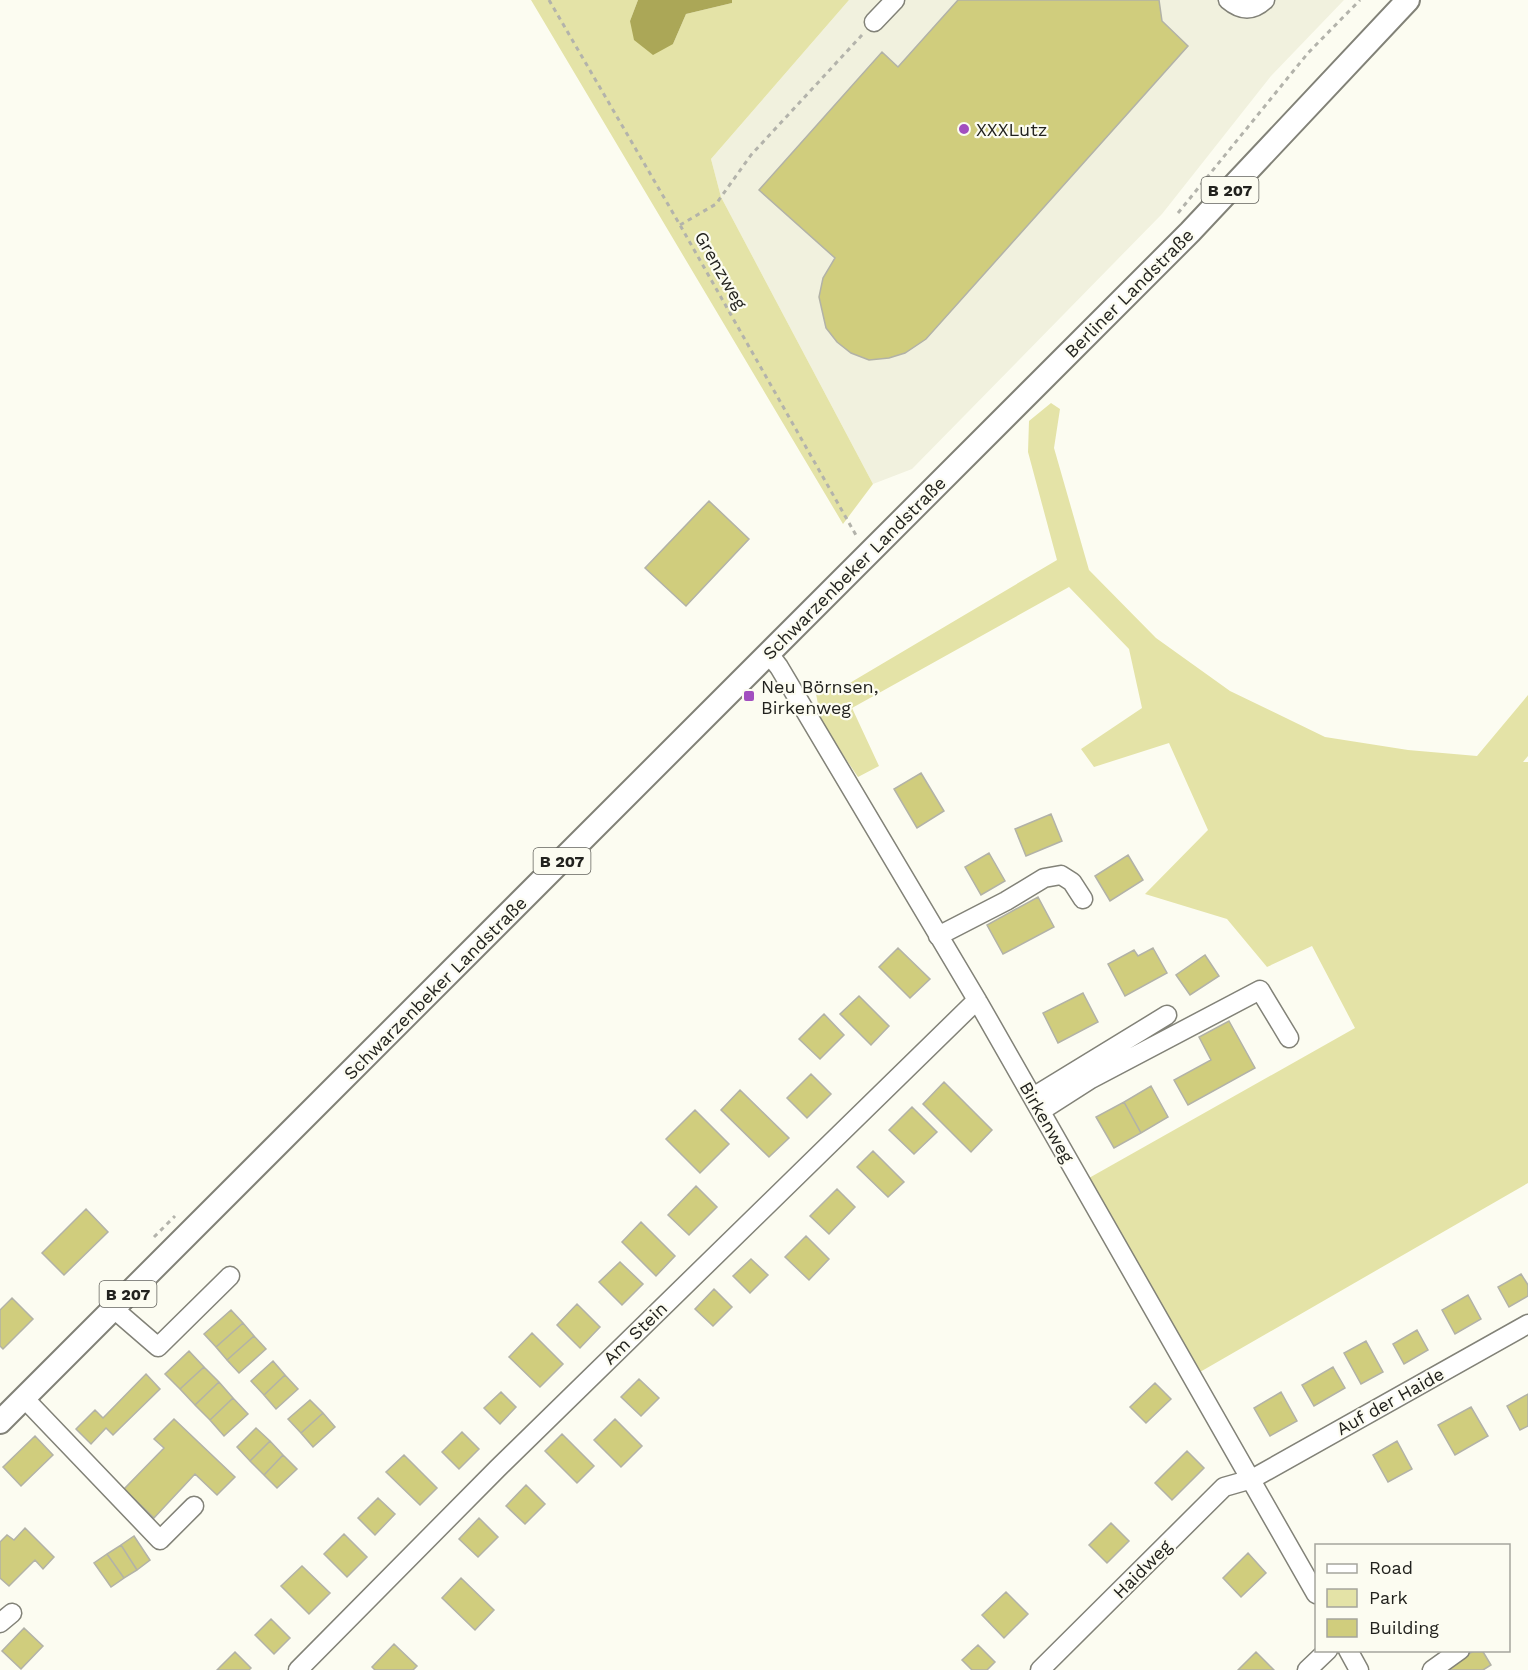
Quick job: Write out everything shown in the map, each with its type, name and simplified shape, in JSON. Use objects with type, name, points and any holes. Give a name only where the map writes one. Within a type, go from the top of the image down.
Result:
[{"type":"main road","name":"Berliner Landstraße","points":[[1047,376],[1190,232],[1408,0]]},
{"type":"main road","name":"Schwarzenbeker Landstraße","points":[[0,1422],[769,654],[858,549],[1047,376]]},
{"type":"street","points":[[874,22],[895,0]]},
{"type":"street","points":[[1228,0],[1248,10],[1256,8],[1264,0]]},
{"type":"street","name":"Birkenweg","points":[[769,654],[779,667],[1037,1104],[1315,1590]]},
{"type":"street","points":[[938,936],[1006,901],[1044,878],[1061,875],[1072,882],[1083,898]]},
{"type":"street","points":[[1037,1104],[1091,1079],[1260,990],[1288,1038]]},
{"type":"street","name":"Am Stein","points":[[298,1670],[498,1468],[976,1000]]},
{"type":"street","points":[[1037,1104],[1167,1015]]},
{"type":"street","points":[[114,1309],[158,1347],[230,1276]]},
{"type":"street","name":"Auf der Haide","points":[[1252,1479],[1528,1324]]},
{"type":"street","points":[[24,1398],[160,1540],[194,1506]]},
{"type":"street","name":"Haidweg","points":[[1040,1670],[1224,1487],[1252,1479]]},
{"type":"street","points":[[1307,1670],[1326,1652]]},
{"type":"street","points":[[1349,1652],[1359,1670]]},
{"type":"street","points":[[1432,1670],[1457,1652]]},
{"type":"path","name":"Grenzweg","points":[[549,0],[681,225],[856,535],[858,549]]},
{"type":"path","points":[[1174,218],[1308,53],[1360,0]]},
{"type":"path","points":[[681,225],[716,204],[751,155],[874,22]]},
{"type":"path","points":[[856,535],[858,549]]},
{"type":"shaded area","points":[[638,0],[732,0],[732,3],[686,14],[673,44],[653,55],[634,40],[630,21]]},
{"type":"shaded area","points":[[849,0],[1344,0],[1271,76],[1162,214],[912,469],[873,484],[721,197],[711,159]]},
{"type":"green space","points":[[531,0],[638,0],[630,21],[673,44],[686,14],[732,3],[732,0],[849,0],[711,159],[721,197],[873,484],[843,524]]},
{"type":"green space","points":[[1051,403],[1060,409],[1054,448],[1089,570],[1156,638],[1230,691],[1325,737],[1408,750],[1477,756],[1528,695],[1528,756],[1523,762],[1528,762],[1528,1183],[1200,1372],[1089,1178],[1355,1028],[1312,946],[1267,967],[1227,919],[1145,894],[1208,830],[1169,743],[1094,767],[1081,749],[1142,708],[1129,649],[1069,587],[852,708],[879,766],[858,777],[822,724],[814,684],[843,687],[1057,560],[1028,452],[1029,421]]},
{"type":"building","name":"XXXLutz","points":[[958,0],[1159,0],[1162,21],[1188,46],[926,339],[905,353],[889,358],[869,360],[851,353],[837,342],[826,328],[819,297],[823,278],[835,258],[759,190],[882,52],[898,67]]},
{"type":"building","points":[[709,501],[749,539],[686,606],[645,568]]},
{"type":"building","points":[[921,773],[944,811],[917,828],[894,789]]},
{"type":"building","points":[[1051,814],[1062,841],[1026,856],[1015,829]]},
{"type":"building","points":[[989,853],[1005,881],[981,895],[965,867]]},
{"type":"building","points":[[1128,855],[1143,880],[1110,901],[1095,876]]},
{"type":"building","points":[[1038,897],[1054,927],[1003,954],[987,925]]},
{"type":"building","points":[[898,948],[930,979],[910,998],[879,967]]},
{"type":"building","points":[[1153,948],[1167,973],[1125,996],[1108,964],[1134,950],[1138,956]]},
{"type":"building","points":[[1205,955],[1219,976],[1190,995],[1176,975]]},
{"type":"building","points":[[1083,993],[1098,1022],[1058,1043],[1043,1013]]},
{"type":"building","points":[[859,996],[889,1026],[871,1045],[840,1014]]},
{"type":"building","points":[[824,1014],[844,1035],[820,1059],[799,1039]]},
{"type":"building","points":[[1229,1021],[1255,1068],[1188,1105],[1174,1080],[1211,1060],[1199,1037]]},
{"type":"building","points":[[811,1074],[831,1094],[807,1118],[787,1098]]},
{"type":"building","points":[[944,1082],[992,1130],[971,1152],[923,1104]]},
{"type":"building","points":[[1151,1086],[1168,1117],[1141,1133],[1124,1102]]},
{"type":"building","points":[[740,1090],[789,1138],[769,1157],[721,1110]]},
{"type":"building","points":[[1124,1102],[1141,1133],[1114,1148],[1096,1117]]},
{"type":"building","points":[[912,1107],[937,1132],[914,1154],[889,1130]]},
{"type":"building","points":[[695,1110],[729,1144],[700,1173],[666,1139]]},
{"type":"building","points":[[873,1151],[904,1182],[888,1197],[857,1167]]},
{"type":"building","points":[[696,1186],[717,1207],[689,1235],[668,1215]]},
{"type":"building","points":[[837,1189],[855,1207],[829,1234],[810,1216]]},
{"type":"building","points":[[86,1209],[108,1232],[64,1275],[42,1253]]},
{"type":"building","points":[[641,1222],[675,1256],[656,1276],[622,1242]]},
{"type":"building","points":[[806,1236],[829,1259],[809,1280],[785,1257]]},
{"type":"building","points":[[751,1259],[768,1275],[750,1293],[733,1276]]},
{"type":"building","points":[[620,1262],[643,1284],[622,1305],[599,1282]]},
{"type":"building","points":[[1521,1274],[1528,1285],[1528,1296],[1509,1307],[1498,1287]]},
{"type":"building","points":[[714,1289],[732,1307],[713,1326],[695,1309]]},
{"type":"building","points":[[1468,1295],[1481,1319],[1455,1334],[1442,1310]]},
{"type":"building","points":[[12,1298],[33,1319],[3,1349],[0,1346],[0,1310]]},
{"type":"building","points":[[577,1304],[600,1327],[580,1348],[557,1325]]},
{"type":"building","points":[[231,1310],[243,1323],[216,1347],[204,1334]]},
{"type":"building","points":[[243,1323],[254,1336],[227,1360],[216,1347]]},
{"type":"building","points":[[1417,1330],[1428,1350],[1404,1364],[1393,1344]]},
{"type":"building","points":[[532,1333],[563,1364],[540,1387],[509,1357]]},
{"type":"building","points":[[254,1336],[266,1349],[239,1373],[227,1360]]},
{"type":"building","points":[[1366,1341],[1383,1372],[1361,1384],[1344,1353]]},
{"type":"building","points":[[189,1351],[204,1367],[180,1389],[165,1374]]},
{"type":"building","points":[[273,1361],[285,1375],[264,1395],[251,1381]]},
{"type":"building","points":[[204,1367],[219,1382],[195,1405],[180,1389]]},
{"type":"building","points":[[1333,1367],[1345,1388],[1314,1406],[1302,1385]]},
{"type":"building","points":[[146,1374],[160,1389],[113,1435],[106,1428],[91,1444],[76,1429],[95,1410],[103,1418]]},
{"type":"building","points":[[285,1375],[298,1389],[276,1409],[264,1395]]},
{"type":"building","points":[[639,1379],[659,1398],[641,1416],[621,1397]]},
{"type":"building","points":[[219,1382],[233,1398],[210,1420],[195,1405]]},
{"type":"building","points":[[1155,1383],[1171,1399],[1146,1423],[1130,1407]]},
{"type":"building","points":[[501,1392],[516,1407],[500,1424],[484,1408]]},
{"type":"building","points":[[1281,1392],[1297,1421],[1270,1436],[1254,1408]]},
{"type":"building","points":[[1528,1394],[1528,1426],[1520,1430],[1507,1406]]},
{"type":"building","points":[[233,1398],[248,1414],[224,1436],[210,1420]]},
{"type":"building","points":[[310,1400],[323,1413],[301,1433],[288,1419]]},
{"type":"building","points":[[1471,1407],[1488,1436],[1455,1455],[1438,1425]]},
{"type":"building","points":[[323,1413],[335,1427],[313,1447],[301,1433]]},
{"type":"building","points":[[174,1419],[235,1477],[217,1495],[195,1474],[154,1518],[124,1489],[164,1448],[154,1439]]},
{"type":"building","points":[[615,1419],[642,1446],[621,1467],[594,1440]]},
{"type":"building","points":[[256,1428],[270,1441],[250,1461],[237,1447]]},
{"type":"building","points":[[462,1432],[479,1449],[459,1469],[442,1452]]},
{"type":"building","points":[[562,1434],[594,1466],[577,1483],[545,1451]]},
{"type":"building","points":[[35,1436],[53,1455],[21,1486],[3,1467]]},
{"type":"building","points":[[270,1441],[283,1455],[264,1475],[250,1461]]},
{"type":"building","points":[[1397,1441],[1412,1469],[1388,1482],[1373,1455]]},
{"type":"building","points":[[1187,1451],[1204,1468],[1172,1500],[1155,1483]]},
{"type":"building","points":[[283,1455],[297,1469],[277,1488],[264,1475]]},
{"type":"building","points":[[404,1455],[437,1488],[420,1505],[386,1472]]},
{"type":"building","points":[[526,1485],[545,1504],[525,1524],[506,1506]]},
{"type":"building","points":[[378,1498],[395,1514],[375,1535],[358,1518]]},
{"type":"building","points":[[479,1518],[498,1537],[478,1557],[459,1539]]},
{"type":"building","points":[[1111,1523],[1129,1541],[1107,1563],[1089,1545]]},
{"type":"building","points":[[25,1528],[54,1557],[43,1569],[35,1560],[9,1586],[0,1578],[0,1542],[7,1535],[14,1540]]},
{"type":"building","points":[[344,1534],[367,1557],[347,1577],[324,1554]]},
{"type":"building","points":[[134,1536],[150,1560],[137,1570],[121,1545]]},
{"type":"building","points":[[121,1545],[137,1570],[124,1578],[107,1554]]},
{"type":"building","points":[[1248,1553],[1266,1573],[1241,1597],[1223,1578]]},
{"type":"building","points":[[107,1554],[124,1578],[111,1587],[94,1563]]},
{"type":"building","points":[[302,1566],[330,1593],[309,1614],[281,1586]]},
{"type":"building","points":[[461,1578],[494,1610],[475,1630],[442,1598]]},
{"type":"building","points":[[1006,1592],[1028,1614],[1004,1638],[982,1615]]},
{"type":"building","points":[[271,1619],[290,1638],[274,1654],[255,1635]]},
{"type":"building","points":[[24,1628],[43,1646],[21,1669],[2,1651]]},
{"type":"building","points":[[394,1644],[417,1666],[413,1670],[375,1670],[372,1667]]},
{"type":"building","points":[[978,1645],[995,1662],[987,1670],[972,1670],[962,1660]]},
{"type":"building","points":[[235,1652],[251,1668],[249,1670],[217,1670]]},
{"type":"building","points":[[1256,1652],[1274,1670],[1238,1670]]},
{"type":"building","points":[[1472,1652],[1483,1652],[1491,1665],[1483,1670],[1447,1670],[1446,1668]]},
{"type":"place","name":"XXXLutz","points":[[964,129]]},
{"type":"place","name":"Neu Börnsen, Birkenweg","points":[[749,696]]}]
